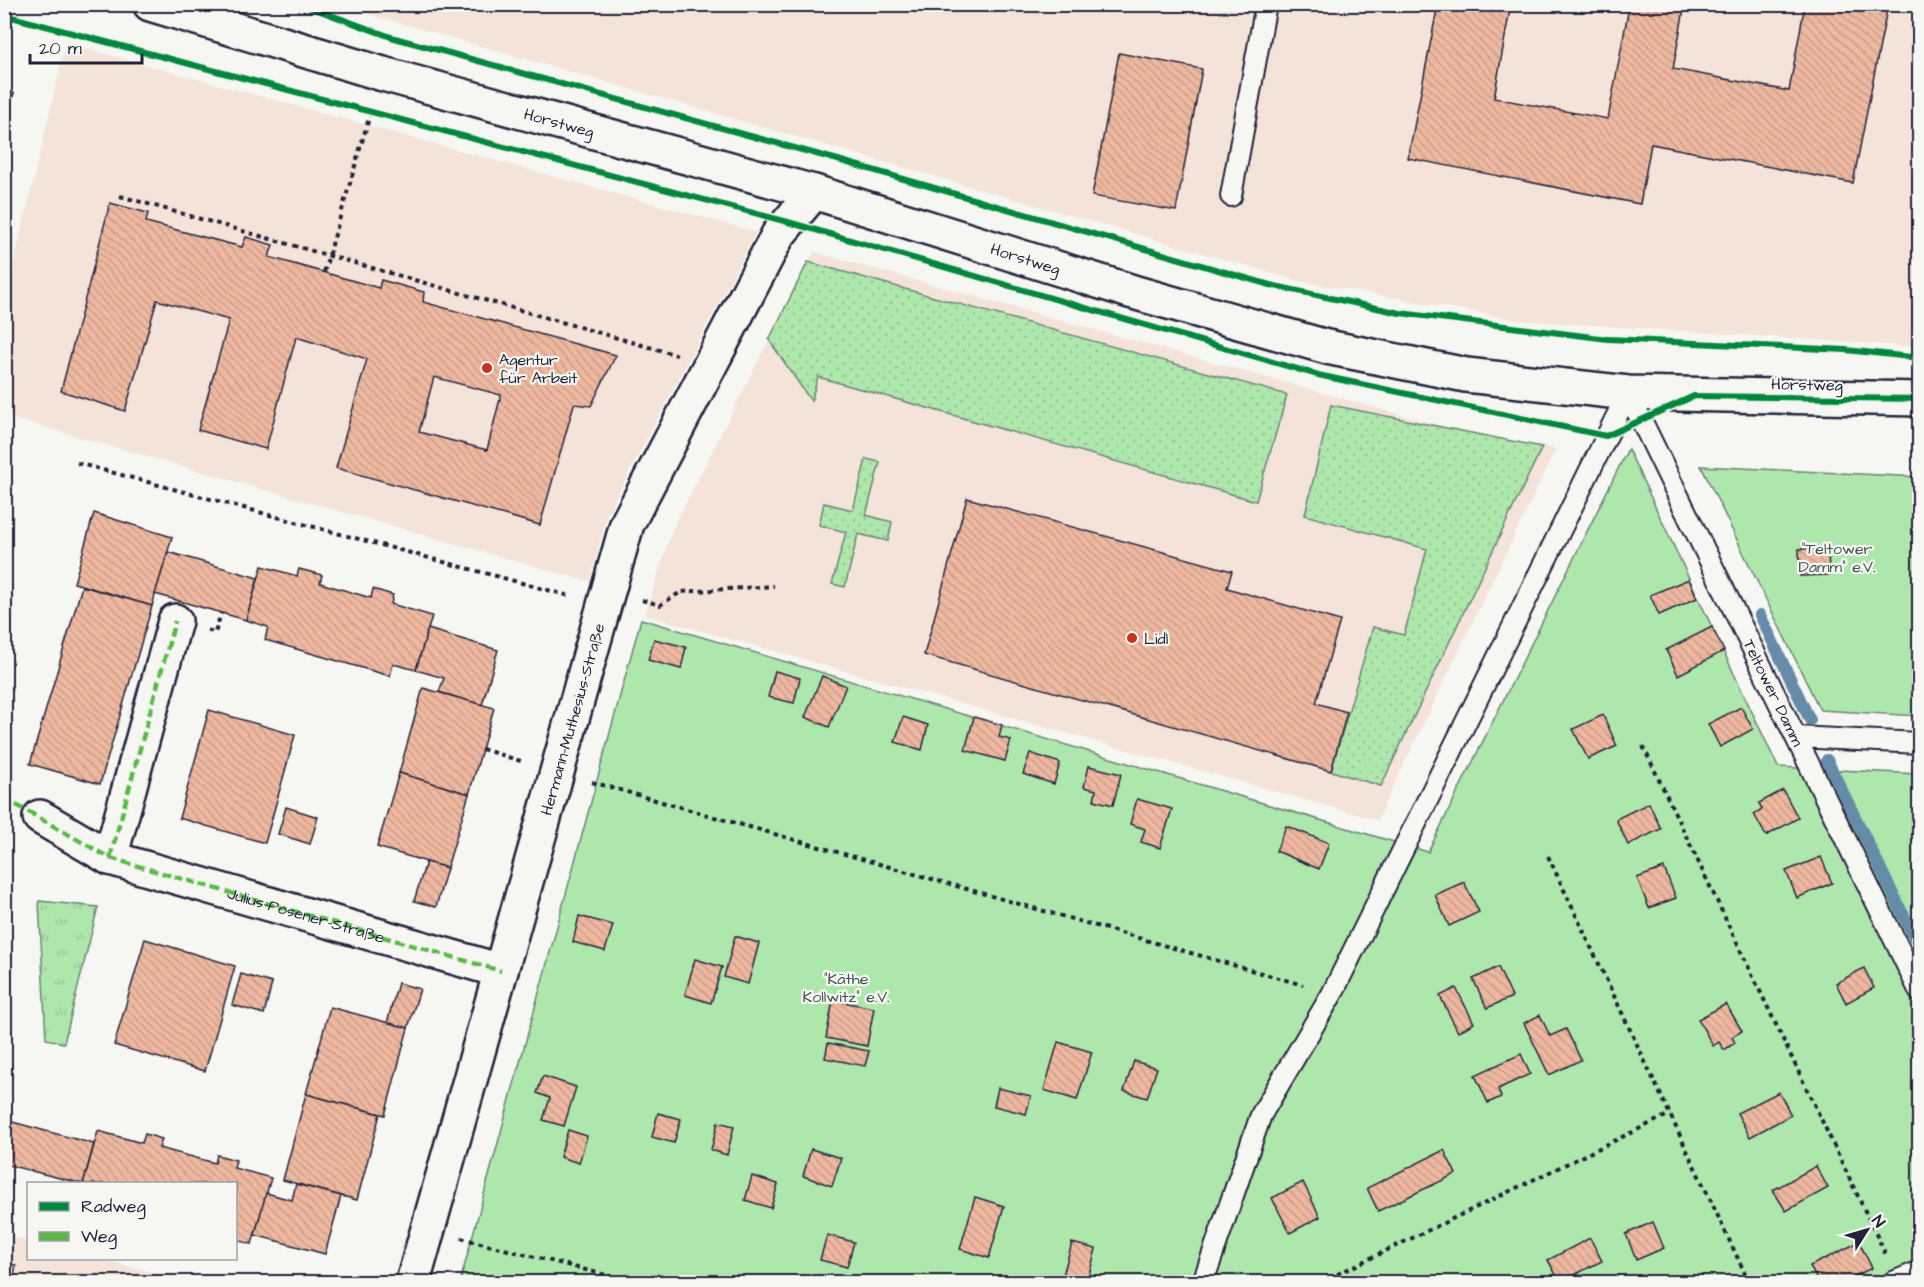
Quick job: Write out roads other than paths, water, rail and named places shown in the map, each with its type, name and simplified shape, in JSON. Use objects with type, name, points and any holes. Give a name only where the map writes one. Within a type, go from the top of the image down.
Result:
[{"type":"street","name":"Horstweg","points":[[150,4],[383,74],[814,192],[1134,292],[1327,347],[1466,375],[1628,393],[1920,399]]},
{"type":"street","name":"Hermann-Muthesius-Straße","points":[[413,1282],[627,524],[778,235],[814,192]]},
{"type":"street","points":[[110,858],[175,621]]},
{"type":"street","name":"Julius-Posener-Straße","points":[[40,818],[110,858],[501,971]]},
{"type":"lane","points":[[1231,195],[1266,4]]},
{"type":"lane","points":[[1203,1282],[1262,1115],[1332,994],[1628,393]]},
{"type":"lane","name":"Teltower Damm","points":[[1628,393],[1920,992]]},
{"type":"lane","points":[[1796,737],[1920,743]]},
{"type":"lane","points":[[1895,1282],[1920,1271]]},
{"type":"waterway","points":[[1760,615],[1810,720]]},
{"type":"waterway","points":[[1827,760],[1920,949]]},
{"type":"place","name":"Agentur für Arbeit","points":[[487,368]]},
{"type":"place","name":"Lidl","points":[[1132,638]]},
{"type":"park label","name":"\"Teltower Damm\" e.V.","points":[[1837,557]]},
{"type":"park label","name":"\"Käthe Kollwitz\" e.V.","points":[[846,987]]}]
